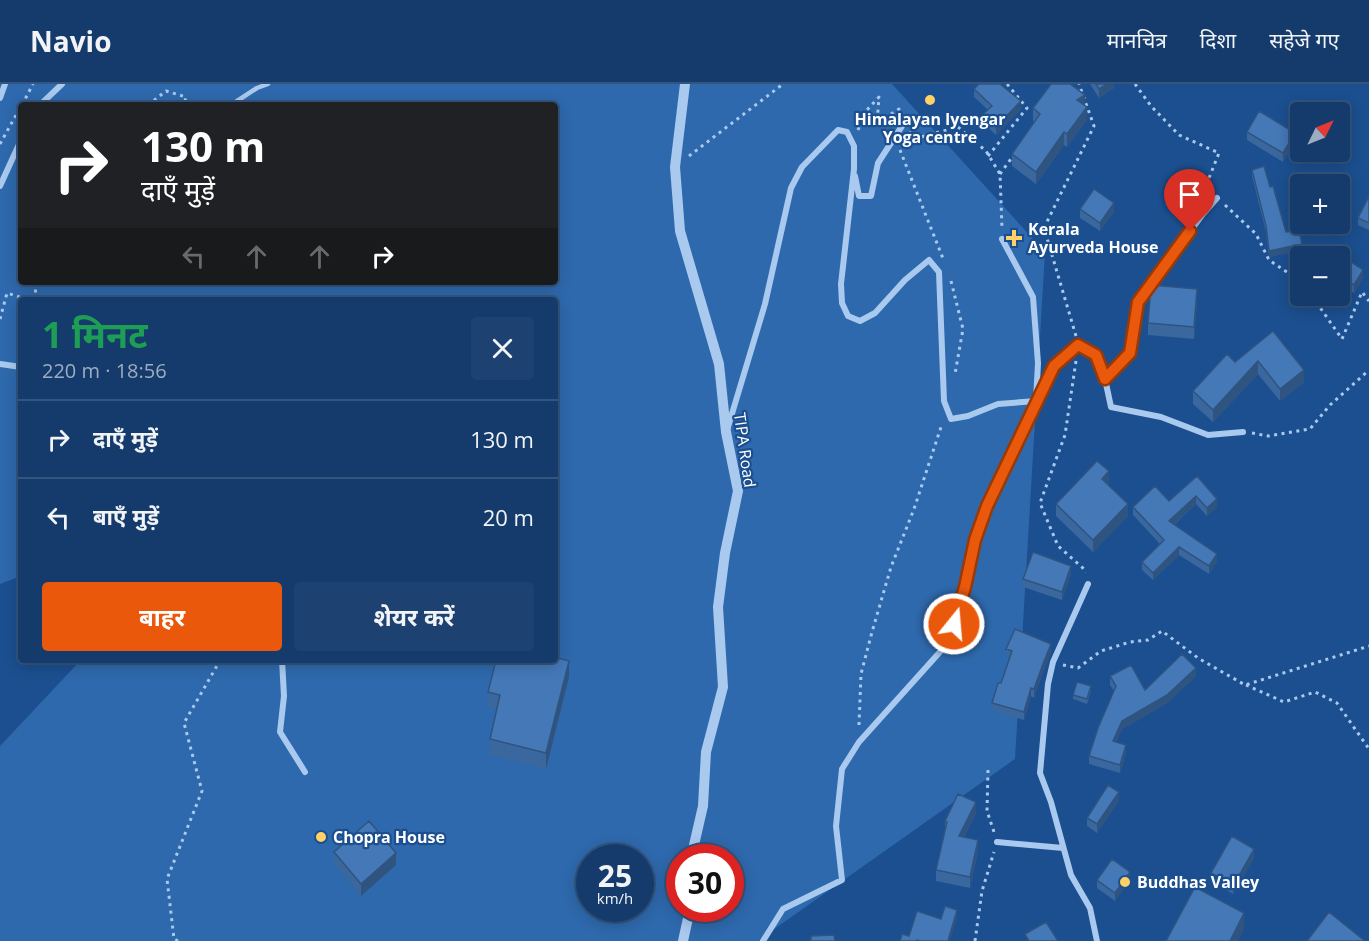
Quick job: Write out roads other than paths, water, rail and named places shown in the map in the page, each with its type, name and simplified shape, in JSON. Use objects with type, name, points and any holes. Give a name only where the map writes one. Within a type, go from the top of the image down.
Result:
[{"type":"street","points":[[0,98],[4,84]]},
{"type":"street","points":[[42,102],[62,84]]},
{"type":"street","name":"TIPA Road","points":[[685,84],[675,167],[680,231],[718,364],[726,432],[738,491],[725,553],[718,607],[723,687],[706,752],[703,806],[695,844]]},
{"type":"street","points":[[854,169],[859,196],[871,196],[878,163],[902,126]]},
{"type":"street","points":[[726,432],[765,303],[791,188],[802,167],[838,130],[847,132],[854,146],[854,169],[841,284],[842,303],[848,316],[860,321],[875,313],[905,280],[929,260],[939,272],[944,401],[951,419],[968,416],[998,404],[1036,401]]},
{"type":"street","points":[[0,186],[18,147]]},
{"type":"street","points":[[1105,379],[1130,353],[1138,302],[1217,198]]},
{"type":"street","points":[[1002,239],[1033,297],[1038,363],[1036,401]]},
{"type":"street","points":[[764,941],[783,909],[842,880],[836,826],[842,769],[859,742],[948,643],[987,506],[1054,366],[1078,345],[1096,355],[1105,379],[1111,407],[1161,417],[1208,435],[1243,432]]},
{"type":"street","points":[[0,364],[18,367]]},
{"type":"street","points":[[1088,584],[1053,662],[1048,684],[1040,773],[1051,802],[1071,875],[1090,908],[1097,941]]},
{"type":"street","points":[[282,663],[284,696],[280,732],[305,772]]},
{"type":"street","points":[[997,842],[1063,848]]},
{"type":"street","points":[[683,941],[687,922]]},
{"type":"lane","points":[[236,102],[257,88],[268,84]]},
{"type":"place","name":"Himalayan Iyengar Yoga centre","points":[[930,100]]},
{"type":"place","name":"Kerala Ayurveda House","points":[[1014,238]]},
{"type":"place","name":"Chopra House","points":[[321,837]]},
{"type":"place","name":"Buddhas Valley","points":[[1125,882]]}]
